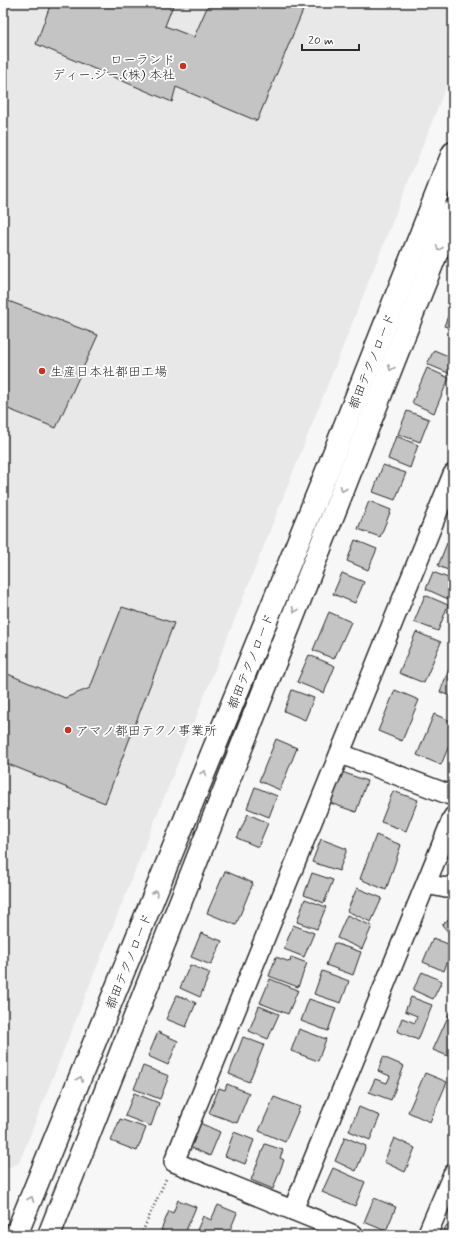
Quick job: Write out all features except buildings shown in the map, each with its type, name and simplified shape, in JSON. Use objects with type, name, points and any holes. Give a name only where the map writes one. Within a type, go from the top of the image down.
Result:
[{"type":"street","name":"都田テクノロード","points":[[14,1233],[326,473],[453,152]]},
{"type":"street","name":"都田テクノロード","points":[[48,1235],[453,211]]},
{"type":"street","points":[[354,1235],[174,1162],[341,754],[453,474]]},
{"type":"street","points":[[341,754],[453,796]]},
{"type":"street","points":[[294,1210],[453,817]]},
{"type":"street","points":[[426,884],[446,888],[453,884]]},
{"type":"street","points":[[427,1235],[453,1174]]},
{"type":"path","points":[[141,1235],[174,1162]]},
{"type":"shaded area","points":[[3,3],[453,3],[453,69],[19,1163],[3,1170]]},
{"type":"place","name":"ローランド ディー.ジー.(株) 本社","points":[[183,66]]},
{"type":"place","name":"生産日本社都田工場","points":[[42,371]]},
{"type":"place","name":"アマノ都田テクノ事業所","points":[[68,730]]}]
